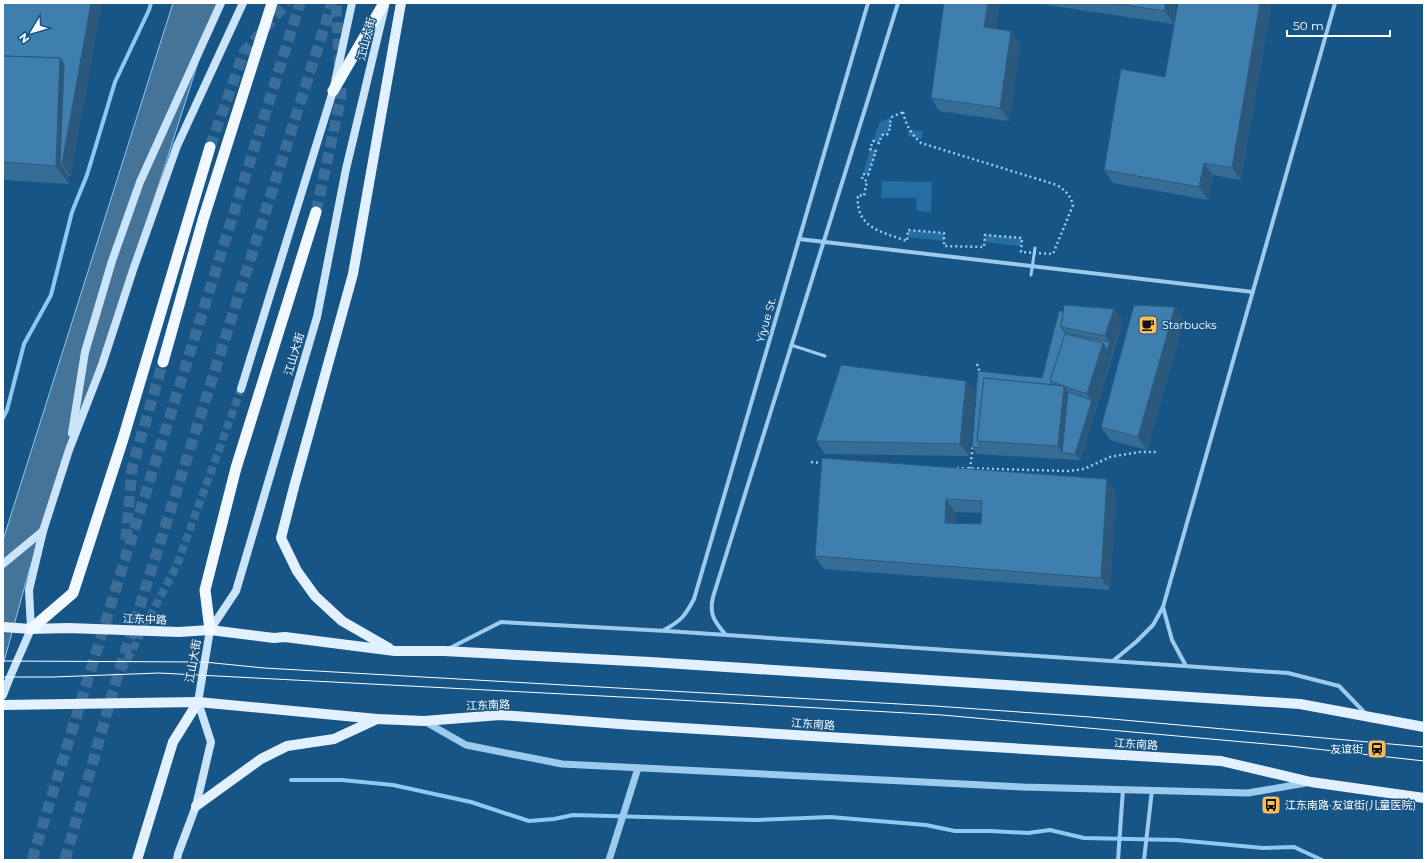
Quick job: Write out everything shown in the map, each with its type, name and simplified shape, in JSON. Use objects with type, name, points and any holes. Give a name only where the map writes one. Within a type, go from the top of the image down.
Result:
[{"type":"highway","points":[[163,362],[203,220],[272,3]]},
{"type":"highway","points":[[333,91],[385,3]]},
{"type":"highway","points":[[31,629],[73,593],[123,439],[210,147]]},
{"type":"highway","points":[[210,630],[205,590],[207,582],[236,468],[316,212]]},
{"type":"main road","points":[[69,450],[85,352],[112,261],[140,182],[221,3]]},
{"type":"main road","points":[[3,695],[31,629],[29,590],[43,532],[69,450],[102,366],[133,270],[177,146],[243,3]]},
{"type":"main road","points":[[241,389],[333,91],[352,3]]},
{"type":"main road","name":"江山大街","points":[[198,702],[210,630],[236,591],[316,317],[346,169],[385,3]]},
{"type":"main road","points":[[400,3],[353,274],[281,538],[297,571],[316,596],[342,621],[395,651],[444,651],[642,662],[1300,704],[1424,727]]},
{"type":"main road","points":[[3,564],[43,532]]},
{"type":"main road","name":"江东中路","points":[[3,627],[31,629],[68,628],[179,632],[210,630],[274,638],[285,637],[395,651]]},
{"type":"main road","points":[[177,858],[196,806],[211,742],[198,702]]},
{"type":"main road","points":[[137,860],[173,742],[198,702]]},
{"type":"main road","name":"江东南路","points":[[3,704],[198,702],[377,719],[424,721],[500,715],[633,725],[1221,761],[1311,782],[1424,798]]},
{"type":"main road","points":[[196,806],[261,759],[287,746],[334,739],[377,719]]},
{"type":"street","name":"Yiyue St.","points":[[664,630],[675,624],[685,615],[694,600],[868,3]]},
{"type":"street","points":[[725,634],[712,615],[711,606],[713,597],[898,3]]},
{"type":"street","points":[[1113,661],[1136,642],[1153,625],[1163,607],[1335,3]]},
{"type":"street","points":[[799,239],[1253,292]]},
{"type":"street","points":[[1163,607],[1172,640],[1186,666]]},
{"type":"street","points":[[444,651],[501,622],[664,630],[1288,673],[1339,686],[1370,717]]},
{"type":"street","points":[[424,721],[466,745],[562,764],[1023,787],[1248,793],[1311,782]]},
{"type":"street","points":[[609,860],[638,768]]},
{"type":"street","points":[[1118,860],[1123,789]]},
{"type":"street","points":[[1144,860],[1152,790]]},
{"type":"lane","points":[[1031,276],[1035,248]]},
{"type":"lane","points":[[791,345],[825,356]]},
{"type":"path","points":[[903,112],[909,131],[921,143],[1057,185],[1067,191],[1071,197],[1073,205],[1054,254],[1035,252],[1021,252],[1022,238],[985,235],[984,247],[944,246],[944,233],[908,230],[907,241],[882,232],[867,224],[861,217],[858,210],[858,195],[864,196],[867,181],[862,180],[863,174],[868,175],[876,151],[870,149],[873,141],[879,143],[882,135],[887,135],[891,126],[889,125],[892,117],[903,112]]},
{"type":"path","points":[[977,364],[980,374]]},
{"type":"path","points":[[970,469],[973,445]]},
{"type":"path","points":[[954,468],[1068,471],[1084,469],[1110,457],[1140,452],[1156,452]]},
{"type":"path","points":[[811,462],[827,463]]},
{"type":"shaded area","points":[[173,3],[217,3],[162,175],[29,571],[3,665],[3,540]]},
{"type":"shaded area","points":[[892,117],[889,125],[891,126],[887,135],[882,135],[879,143],[873,141],[880,122]]},
{"type":"shaded area","points":[[908,130],[923,131],[922,139],[908,136]]},
{"type":"shaded area","points":[[870,149],[876,151],[868,175],[863,174]]},
{"type":"shaded area","points":[[882,181],[932,182],[931,212],[917,211],[916,198],[881,198]]},
{"type":"shaded area","points":[[908,230],[944,233],[944,241],[908,237]]},
{"type":"shaded area","points":[[985,235],[1022,238],[1021,246],[984,242]]},
{"type":"building","points":[[3,3],[91,3],[62,164],[60,164],[64,64],[60,58],[3,56]]},
{"type":"building","points":[[944,3],[988,3],[984,27],[1011,31],[1000,108],[931,98]]},
{"type":"building","points":[[1112,3],[1165,3],[1165,11]]},
{"type":"building","points":[[1178,3],[1260,3],[1232,168],[1204,163],[1199,187],[1104,170],[1121,69],[1165,77]]},
{"type":"building","points":[[3,56],[60,58],[56,166],[3,162]]},
{"type":"building","points":[[1064,305],[1114,309],[1105,336],[1061,327]]},
{"type":"building","points":[[1134,305],[1175,307],[1138,437],[1101,427]]},
{"type":"building","points":[[1059,311],[1063,311],[1061,327],[1065,333],[1110,342],[1107,350],[1103,343],[1065,334],[1050,381],[1053,385],[984,378],[977,441],[981,448],[972,447],[978,371],[1042,378]]},
{"type":"building","points":[[1065,334],[1103,343],[1087,394],[1050,381]]},
{"type":"building","points":[[841,365],[966,381],[960,444],[816,441]]},
{"type":"building","points":[[984,378],[1064,386],[1058,446],[977,441]]},
{"type":"building","points":[[1068,392],[1092,400],[1075,454],[1062,453]]},
{"type":"building","points":[[822,458],[1107,479],[1101,578],[815,556]],"holes":[[[946,499],[982,501],[981,524],[945,523]]]},
{"type":"waterway","points":[[3,418],[7,410],[24,344],[51,295],[72,212],[87,175],[115,82],[151,3]]},
{"type":"waterway","points":[[291,780],[342,780],[393,785],[471,802],[529,821],[554,819],[573,815],[755,820],[830,817],[926,825],[955,831],[1028,833],[1050,830],[1084,838],[1177,840],[1263,848],[1294,847],[1322,860]]},
{"type":"tunnel","points":[[210,147],[244,52],[287,3]]},
{"type":"tunnel","points":[[32,860],[300,3]]},
{"type":"tunnel","points":[[65,860],[116,681],[332,3]]},
{"type":"tunnel","points":[[316,212],[341,97],[336,3]]},
{"type":"tunnel","points":[[126,540],[132,468],[163,362]]},
{"type":"tunnel","points":[[116,681],[177,565],[241,389]]},
{"type":"tram line","points":[[3,661],[204,662],[264,668],[935,706],[1090,717],[1424,747]]},
{"type":"tram line","points":[[3,677],[53,677],[159,673],[942,715],[1289,746],[1424,761]]},
{"type":"place","name":"Starbucks","points":[[1148,325]]},
{"type":"place","name":"友谊街","points":[[1377,749]]},
{"type":"place","name":"江东南路·友谊街(儿童医院)","points":[[1271,805]]}]
